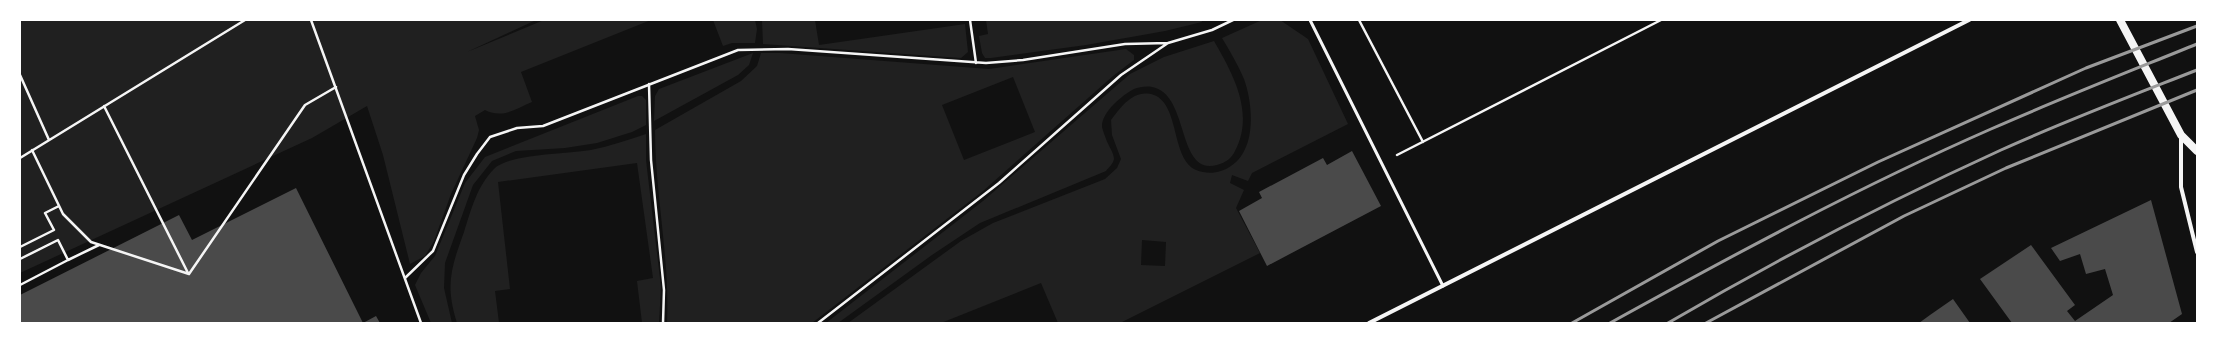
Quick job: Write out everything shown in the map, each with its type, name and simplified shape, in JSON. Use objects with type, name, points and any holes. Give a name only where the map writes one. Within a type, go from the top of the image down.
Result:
[{"type":"main road","points":[[2120,20],[2181,134],[2197,151]]},
{"type":"street","points":[[1369,323],[1969,20]]},
{"type":"street","points":[[2181,134],[2181,188],[2197,252]]},
{"type":"lane","points":[[1310,20],[1443,286]]},
{"type":"path","points":[[236,20],[237,24]]},
{"type":"path","points":[[20,158],[245,20]]},
{"type":"path","points":[[311,20],[421,323]]},
{"type":"path","points":[[970,20],[976,63]]},
{"type":"path","points":[[405,278],[433,251],[464,175],[490,136],[517,128],[543,126],[738,50],[758,48],[976,63],[1023,60],[1125,44],[1168,43],[1212,30],[1233,20]]},
{"type":"path","points":[[1359,20],[1422,142]]},
{"type":"path","points":[[1382,162],[1661,20]]},
{"type":"path","points":[[818,323],[999,183],[1121,75],[1168,43]]},
{"type":"path","points":[[20,75],[49,140]]},
{"type":"path","points":[[649,84],[651,160],[664,290],[663,323]]},
{"type":"path","points":[[189,274],[305,104],[336,87]]},
{"type":"path","points":[[104,106],[189,274]]},
{"type":"path","points":[[32,150],[63,214],[91,242],[189,274]]},
{"type":"path","points":[[20,247],[54,230],[45,213],[59,206]]},
{"type":"path","points":[[20,259],[58,240],[68,260]]},
{"type":"path","points":[[20,285],[100,245]]},
{"type":"shaded area","points":[[20,20],[536,20],[467,52],[544,20],[651,20],[521,72],[532,102],[509,112],[498,114],[485,110],[475,116],[479,130],[477,138],[451,194],[434,241],[425,256],[410,264],[383,155],[367,106],[312,138],[20,273]]},
{"type":"shaded area","points":[[713,20],[755,20],[757,29],[755,43],[732,43],[723,46]]},
{"type":"shaded area","points":[[762,20],[815,20],[819,45],[965,24],[968,52],[961,58],[763,44]]},
{"type":"shaded area","points":[[986,20],[1201,20],[1202,22],[1165,31],[1086,45],[985,58],[982,53],[979,36],[988,34]]},
{"type":"shaded area","points":[[1262,20],[1280,20],[1308,39],[1348,124],[1252,173],[1248,181],[1232,175],[1230,183],[1244,190],[1236,208],[1260,253],[1120,323],[1058,323],[1041,283],[941,323],[848,323],[961,241],[993,223],[1105,179],[1117,168],[1121,159],[1112,135],[1111,120],[1134,96],[1140,94],[1154,95],[1162,101],[1168,109],[1183,155],[1188,164],[1196,170],[1201,172],[1214,172],[1231,166],[1245,149],[1251,126],[1251,113],[1244,79],[1222,38]],"holes":[[[1142,240],[1166,242],[1165,266],[1141,265]]]},
{"type":"shaded area","points":[[1214,41],[1234,80],[1242,108],[1243,122],[1241,137],[1234,154],[1228,160],[1217,165],[1204,165],[1195,158],[1188,147],[1172,104],[1164,93],[1152,87],[1134,89],[1113,105],[1105,116],[1102,129],[1114,159],[1106,171],[980,223],[932,255],[838,323],[826,323],[983,201],[1130,74],[1164,57]]},
{"type":"shaded area","points":[[1126,49],[1134,55],[1134,60],[1113,76],[983,191],[812,323],[667,323],[665,250],[657,178],[655,130],[741,81],[757,66],[761,53],[780,53],[989,69]],"holes":[[[1013,77],[1035,132],[964,160],[942,105]]]},
{"type":"shaded area","points":[[753,53],[749,65],[738,75],[654,121],[655,96],[659,89]]},
{"type":"shaded area","points":[[638,96],[642,96],[646,100],[646,125],[632,132],[597,143],[565,148],[516,151],[492,161],[473,185],[445,263],[444,288],[452,323],[431,323],[415,285],[421,273],[435,256],[465,183],[485,157]]},
{"type":"shaded area","points":[[646,134],[646,160],[661,287],[659,323],[642,323],[637,281],[653,278],[637,163],[498,182],[510,289],[495,291],[499,323],[457,323],[451,298],[451,277],[453,267],[475,199],[483,183],[494,169],[511,160],[524,157],[591,150]]},
{"type":"building","points":[[1352,151],[1381,206],[1267,266],[1239,211],[1262,198],[1259,192],[1323,158],[1327,165]]},
{"type":"building","points":[[296,188],[363,323],[20,323],[20,295],[179,215],[192,240]]},
{"type":"building","points":[[2151,200],[2182,314],[2169,323],[2012,323],[1980,279],[2031,245],[2075,305],[2067,311],[2075,321],[2113,295],[2105,269],[2086,274],[2080,254],[2060,261],[2051,248]]},
{"type":"building","points":[[1953,299],[1970,323],[1919,323],[1930,315]]},
{"type":"building","points":[[376,316],[380,323],[363,323]]},
{"type":"railway","points":[[1572,323],[1718,241],[1878,162],[2086,68],[2197,26]]},
{"type":"railway","points":[[1610,323],[1751,246],[1846,197],[1942,151],[2017,118],[2197,44]]},
{"type":"railway","points":[[1668,323],[1832,232],[1916,190],[2049,129],[2197,70]]},
{"type":"railway","points":[[1706,323],[1904,216],[2006,168],[2197,90]]}]
